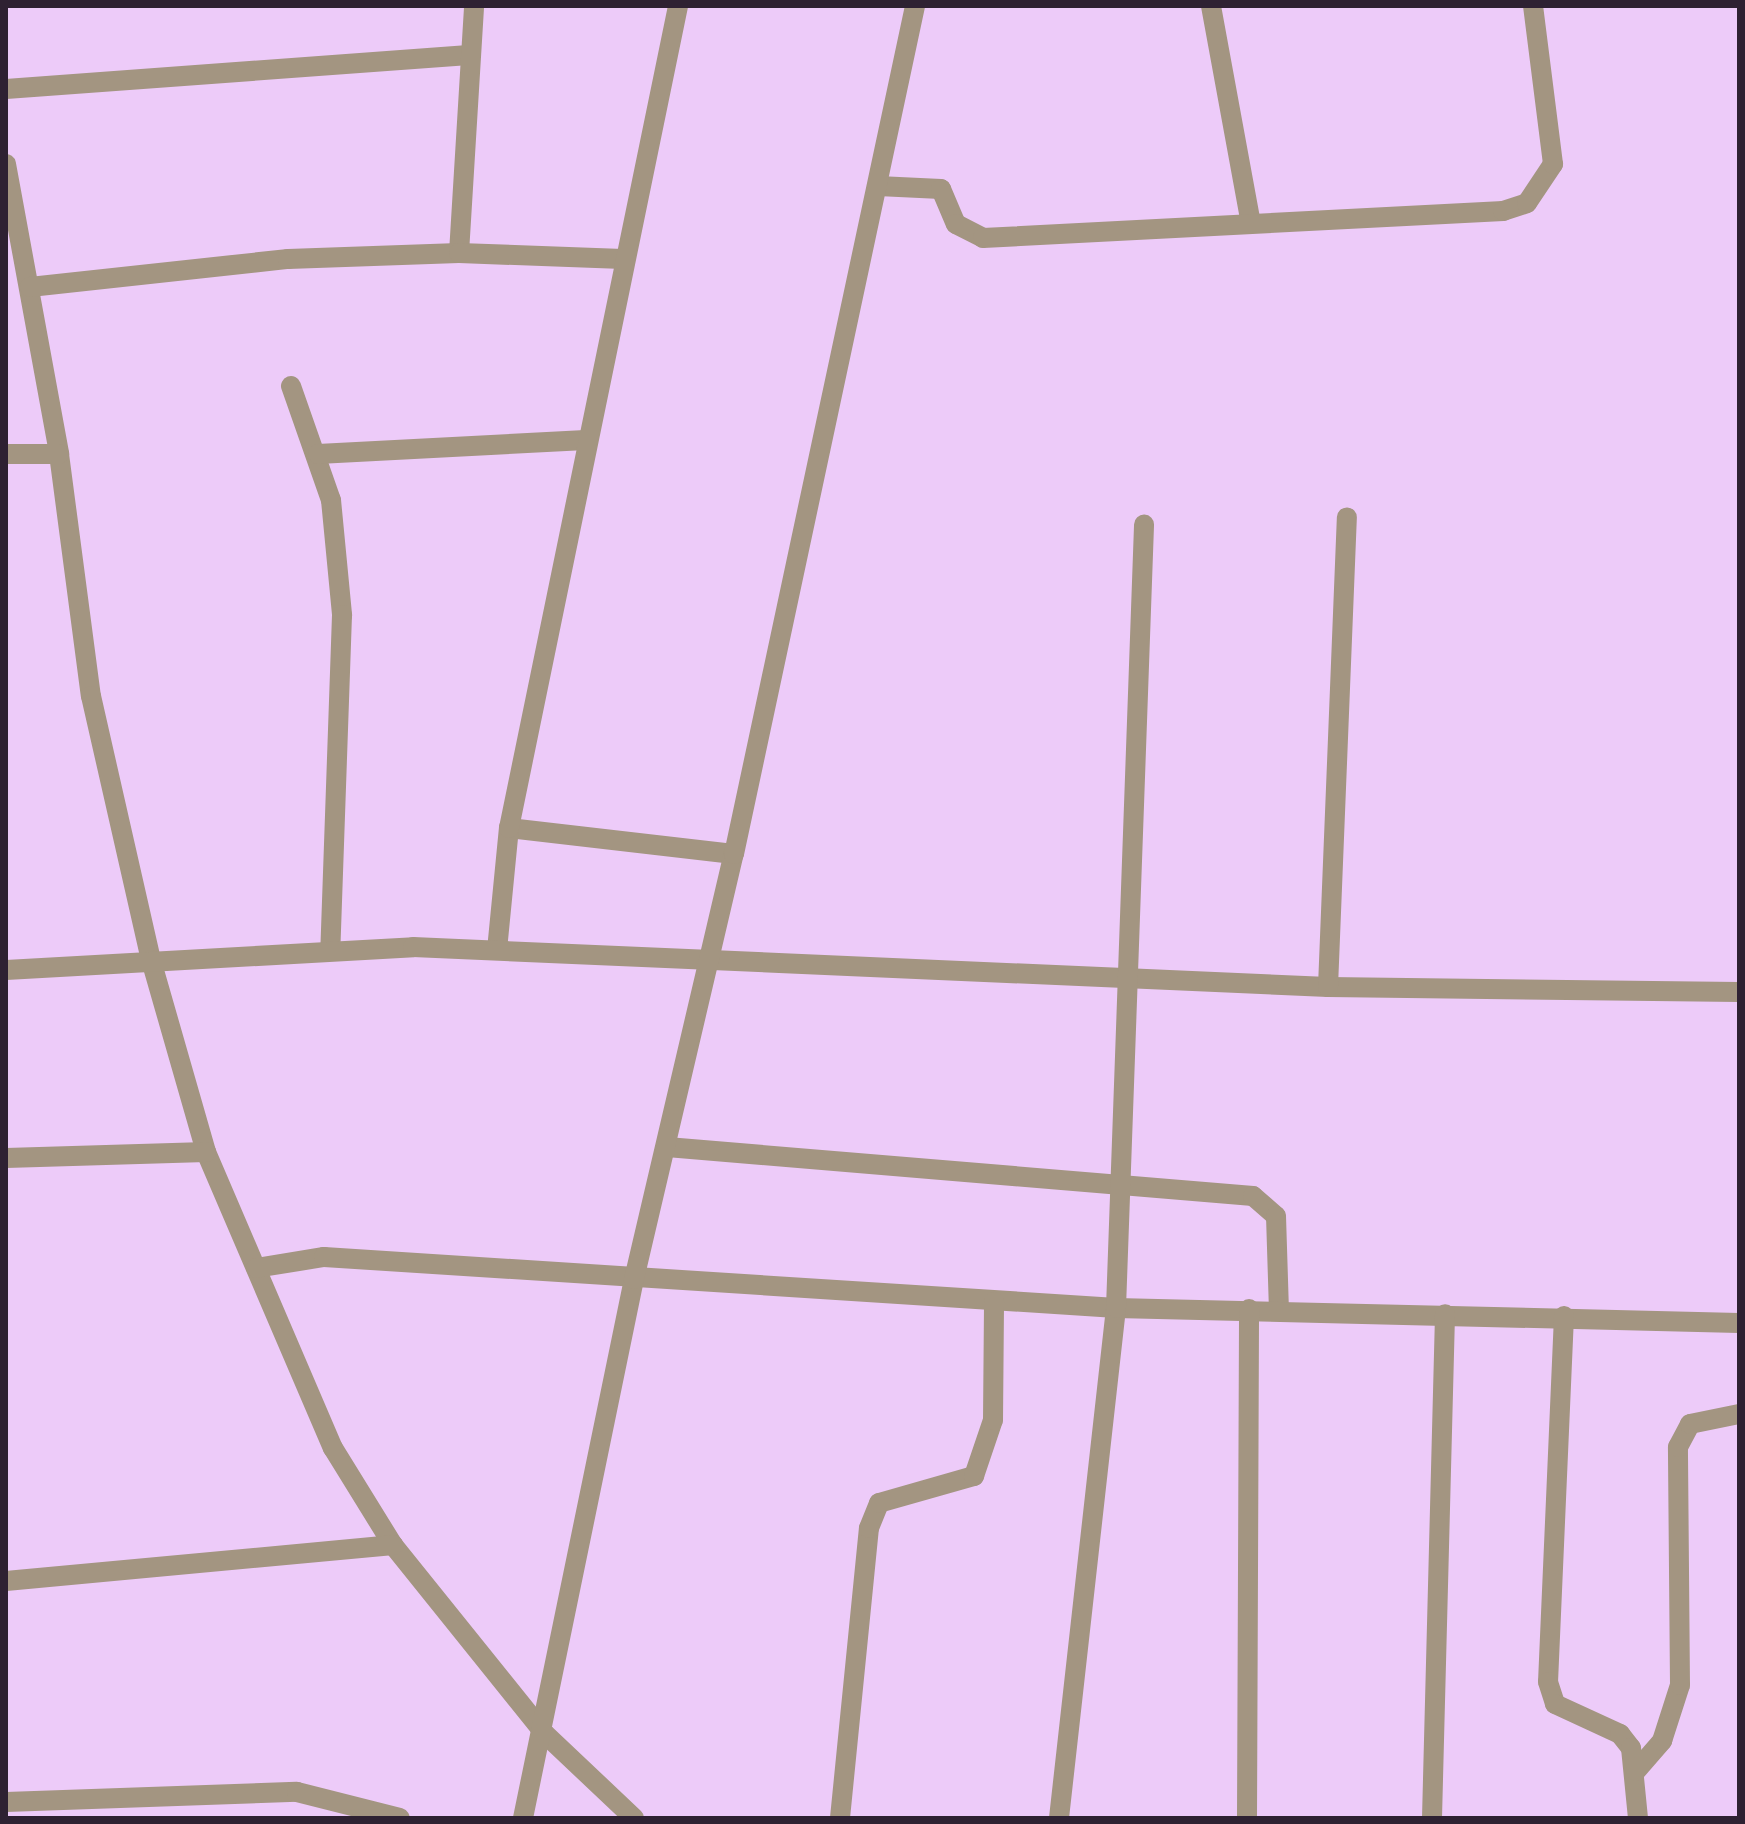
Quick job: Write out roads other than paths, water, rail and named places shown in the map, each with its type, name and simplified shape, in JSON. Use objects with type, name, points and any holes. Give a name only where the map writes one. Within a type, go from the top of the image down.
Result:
[{"type":"street","points":[[459,253],[474,6]]},
{"type":"street","points":[[497,950],[509,828],[623,259],[678,6]]},
{"type":"street","points":[[523,1818],[544,1733],[634,1279],[734,854],[915,6]]},
{"type":"street","points":[[1211,6],[1251,223]]},
{"type":"street","points":[[878,186],[941,189],[956,224],[983,238],[1503,211],[1527,203],[1553,164],[1533,6]]},
{"type":"street","points":[[6,89],[469,55]]},
{"type":"street","points":[[6,164],[9,196],[30,287],[59,454],[91,696],[151,960],[206,1152],[333,1448],[393,1545],[544,1733],[634,1818]]},
{"type":"street","points":[[30,287],[288,259],[459,253],[623,259]]},
{"type":"street","points":[[291,386],[318,454],[331,500],[342,615],[330,951]]},
{"type":"street","points":[[318,454],[586,440]]},
{"type":"street","points":[[6,454],[59,454]]},
{"type":"street","points":[[1328,987],[1347,517]]},
{"type":"street","points":[[1059,1818],[1116,1308],[1119,1183],[1133,979],[1144,525]]},
{"type":"street","points":[[509,828],[734,854]]},
{"type":"street","points":[[6,970],[330,951],[497,950],[708,962],[1328,987],[1739,992]]},
{"type":"street","points":[[667,1147],[1119,1183],[1267,1202],[1279,1231],[1279,1310]]},
{"type":"street","points":[[6,1158],[206,1152]]},
{"type":"street","points":[[256,1268],[324,1257],[1116,1308],[1564,1316],[1739,1323]]},
{"type":"street","points":[[840,1818],[869,1528],[879,1503],[974,1476],[993,1420],[994,1302]]},
{"type":"street","points":[[1247,1818],[1249,1309]]},
{"type":"street","points":[[1432,1818],[1445,1314]]},
{"type":"street","points":[[1564,1316],[1548,1682],[1555,1704],[1575,1718],[1620,1734],[1636,1771],[1638,1818]]},
{"type":"street","points":[[1636,1771],[1662,1741],[1680,1685],[1678,1447],[1690,1424],[1739,1414]]},
{"type":"street","points":[[6,1581],[393,1545]]},
{"type":"street","points":[[6,1802],[297,1792],[400,1818]]}]
